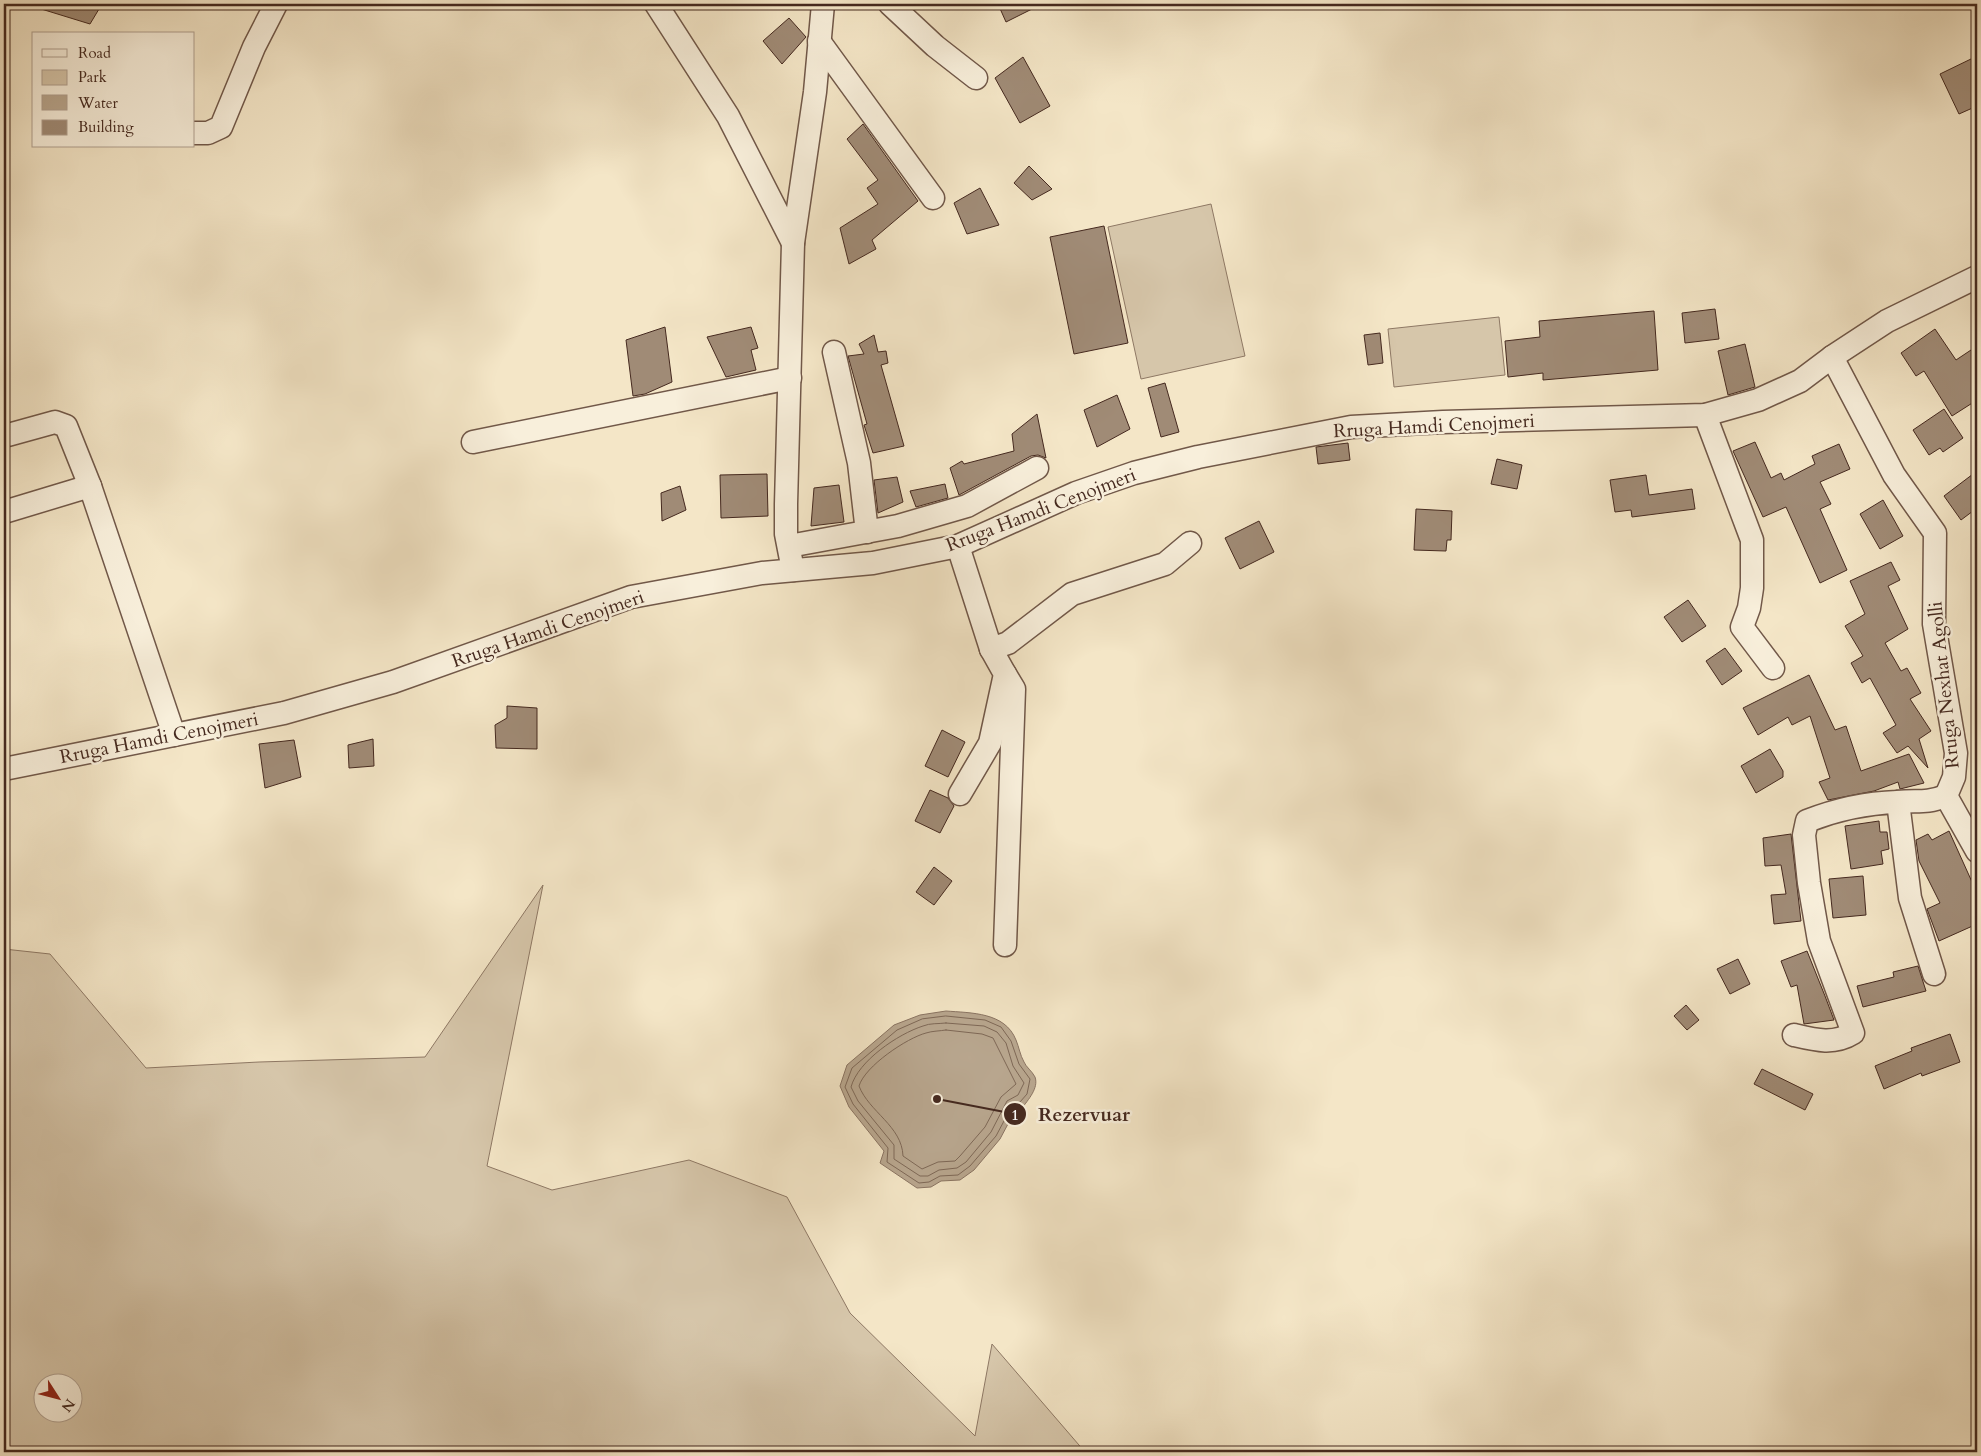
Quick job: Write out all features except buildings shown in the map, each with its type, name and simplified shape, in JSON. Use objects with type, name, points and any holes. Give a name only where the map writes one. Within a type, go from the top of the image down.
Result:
[{"type":"street","points":[[195,133],[208,133],[221,127],[254,47],[276,4]]},
{"type":"street","points":[[656,4],[728,116],[793,243]]},
{"type":"street","points":[[793,570],[786,534],[786,504],[793,243],[814,101],[823,4]]},
{"type":"street","points":[[890,4],[936,46],[976,78]]},
{"type":"street","points":[[820,41],[933,198]]},
{"type":"street","name":"Rruga Hamdi Cenojmeri","points":[[4,769],[284,713],[393,682],[631,597],[762,573],[873,562],[958,546],[1076,493],[1134,473],[1272,441],[1361,427],[1443,422],[1705,415],[1758,400],[1800,381],[1832,357],[1887,321],[1977,277]]},
{"type":"street","points":[[834,352],[858,463],[867,532]]},
{"type":"street","name":"Rruga Nexhat Agolli","points":[[1832,357],[1894,475],[1935,533],[1934,624],[1956,753],[1954,777],[1946,796],[1977,850]]},
{"type":"street","points":[[473,442],[790,378]]},
{"type":"street","points":[[1705,415],[1752,540],[1752,588],[1749,608],[1742,627],[1773,668]]},
{"type":"street","points":[[8,436],[55,422],[66,426],[90,486],[174,735]]},
{"type":"street","points":[[789,546],[898,526],[967,506],[1037,468]]},
{"type":"street","points":[[4,512],[90,486]]},
{"type":"street","points":[[991,649],[1008,643],[1072,594],[1164,564],[1190,543]]},
{"type":"street","points":[[958,546],[991,649],[1014,688],[1004,945]]},
{"type":"street","points":[[960,794],[990,743],[1005,674]]},
{"type":"street","points":[[1794,1035],[1822,1041],[1844,1038],[1853,1033],[1819,941],[1809,883],[1804,835],[1807,821],[1822,815],[1861,806],[1898,802],[1926,803],[1946,796]]},
{"type":"street","points":[[1898,802],[1910,898],[1934,974]]},
{"type":"green space","points":[[1211,204],[1245,356],[1141,379],[1108,227]]},
{"type":"green space","points":[[1499,317],[1505,375],[1394,387],[1388,329]]},
{"type":"green space","points":[[543,885],[487,1166],[552,1190],[689,1160],[787,1197],[850,1313],[975,1436],[992,1344],[1085,1452],[4,1452],[4,949],[50,954],[146,1068],[259,1062],[425,1057]]},
{"type":"water","points":[[946,1011],[986,1016],[1004,1024],[1016,1040],[1021,1057],[1035,1077],[1036,1085],[1022,1108],[1017,1107],[1000,1139],[974,1170],[960,1180],[941,1181],[931,1187],[917,1188],[880,1163],[884,1151],[849,1107],[840,1086],[847,1065],[894,1025],[920,1015]]},
{"type":"place","name":"Rezervuar","points":[[937,1099]]}]
